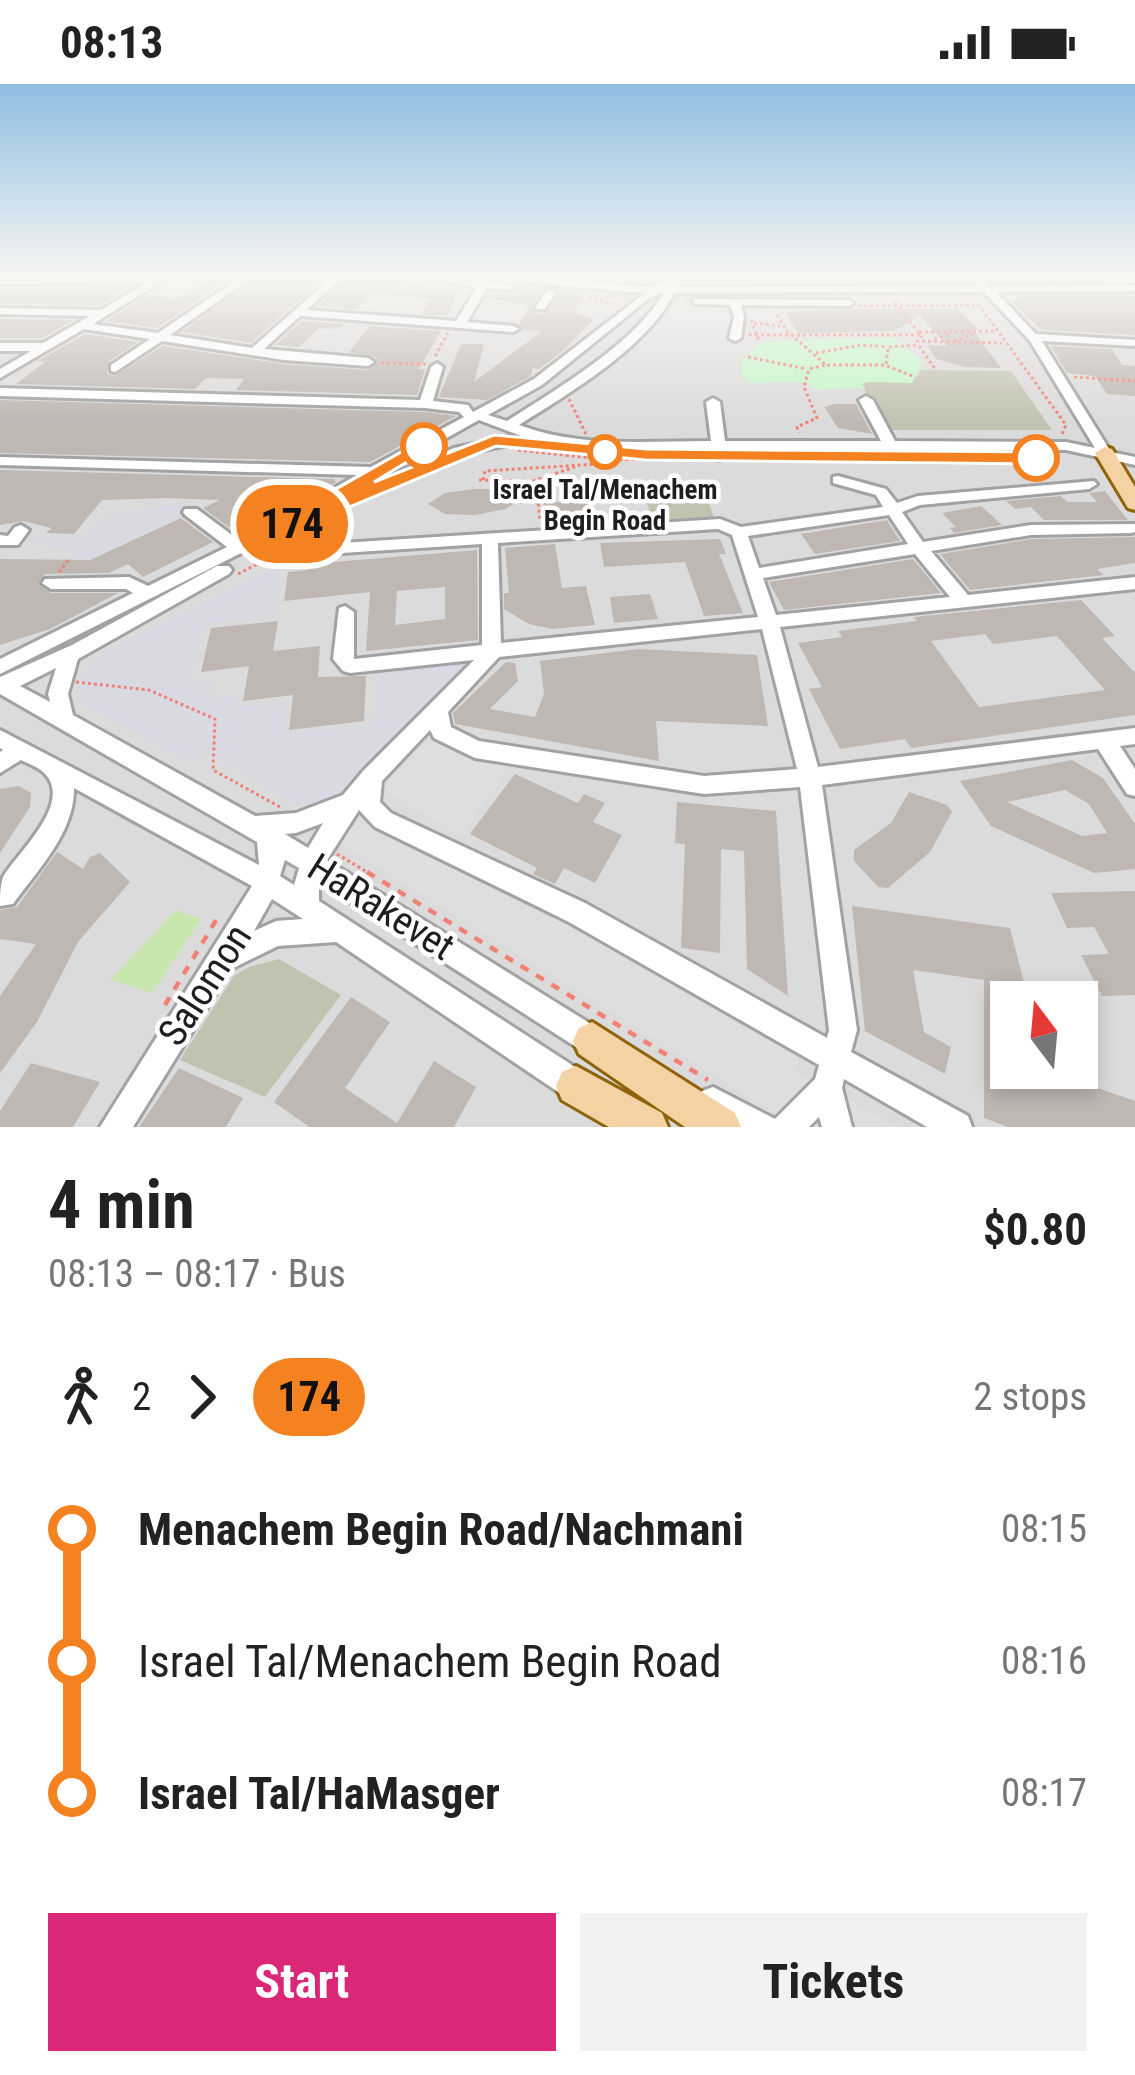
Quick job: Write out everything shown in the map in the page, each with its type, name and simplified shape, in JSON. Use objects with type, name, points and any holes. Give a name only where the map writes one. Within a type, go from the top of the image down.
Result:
[{"type":"main road","points":[[1100,460],[1135,505]]},
{"type":"main road","points":[[592,1041],[723,1109]]},
{"type":"main road","points":[[577,1085],[648,1127]]},
{"type":"street","points":[[0,374],[86,326],[368,362]]},
{"type":"street","points":[[115,368],[179,326]]},
{"type":"street","points":[[255,351],[284,326]]},
{"type":"street","points":[[455,326],[513,329]]},
{"type":"street","points":[[205,565],[286,540],[390,465],[547,375],[614,326]]},
{"type":"street","points":[[0,653],[73,641],[459,451],[494,440],[589,371],[630,326]]},
{"type":"street","points":[[738,337],[739,326]]},
{"type":"street","points":[[1022,326],[1061,376],[1100,460]]},
{"type":"street","points":[[1033,337],[1135,343]]},
{"type":"street","points":[[0,346],[51,347]]},
{"type":"street","points":[[0,390],[28,361]]},
{"type":"street","points":[[425,404],[434,366]]},
{"type":"street","points":[[547,375],[589,371]]},
{"type":"street","points":[[0,390],[425,404],[463,408],[508,432],[598,452],[1100,460],[1135,465]]},
{"type":"street","points":[[866,400],[890,446]]},
{"type":"street","points":[[712,402],[719,452]]},
{"type":"street","points":[[719,452],[805,446],[1066,446],[1100,460]]},
{"type":"street","points":[[0,461],[336,473],[390,465]]},
{"type":"street","points":[[838,480],[875,487],[964,602]]},
{"type":"street","points":[[1,681],[234,544],[286,540],[337,549],[720,524],[739,532],[893,510],[917,501],[1089,484]]},
{"type":"street","points":[[190,512],[234,544]]},
{"type":"street","points":[[754,574],[1031,530],[1131,528]]},
{"type":"street","points":[[0,540],[12,541],[21,530]]},
{"type":"street","points":[[739,532],[770,625],[810,777],[843,1030],[827,1088],[787,1127]]},
{"type":"street","points":[[306,907],[305,883],[349,803],[492,652],[490,538]]},
{"type":"street","points":[[51,583],[129,583],[149,594]]},
{"type":"street","points":[[345,612],[343,658],[350,666],[1135,583]]},
{"type":"street","points":[[65,724],[59,683],[73,641]]},
{"type":"street","name":"HaRakevet","points":[[1,681],[65,724],[268,836],[320,851],[592,1041],[764,1127]]},
{"type":"street","points":[[438,712],[441,732],[460,744],[704,785],[810,777],[1135,736]]},
{"type":"street","points":[[1103,740],[1135,787]]},
{"type":"street","name":"HaRakevet","points":[[6,750],[52,767],[268,882],[577,1085],[630,1127]]},
{"type":"street","points":[[4,896],[59,815],[65,784],[52,767]]},
{"type":"street","points":[[372,776],[368,806],[383,820],[547,898],[957,1127]]},
{"type":"street","points":[[246,822],[282,826],[349,803]]},
{"type":"street","points":[[268,836],[273,860],[268,882]]},
{"type":"street","name":"Salomon","points":[[116,1127],[268,882]]},
{"type":"street","points":[[215,969],[261,938],[310,928],[340,929]]},
{"type":"street","points":[[827,1088],[837,1127]]},
{"type":"path","points":[[368,362],[434,366],[451,328],[459,326]]},
{"type":"path","points":[[753,326],[758,338]]},
{"type":"path","points":[[782,326],[785,335],[826,365]]},
{"type":"path","points":[[914,326],[926,341],[1004,343]]},
{"type":"path","points":[[992,326],[1066,425],[1061,441]]},
{"type":"path","points":[[954,341],[980,331]]},
{"type":"path","points":[[738,337],[995,331]]},
{"type":"path","points":[[948,333],[954,341]]},
{"type":"path","points":[[815,353],[837,353],[870,342],[888,347],[917,343],[948,333]]},
{"type":"path","points":[[912,335],[935,369]]},
{"type":"path","points":[[886,365],[888,347]]},
{"type":"path","points":[[748,357],[809,369],[886,365],[915,377]]},
{"type":"path","points":[[805,446],[797,427],[817,418],[804,388],[809,369]]},
{"type":"path","points":[[1061,376],[1135,381]]},
{"type":"path","points":[[566,392],[587,436]]},
{"type":"path","points":[[542,535],[537,492],[512,481],[481,480],[485,471],[598,464]]},
{"type":"path","points":[[525,484],[581,465]]},
{"type":"path","points":[[512,481],[526,469]]},
{"type":"path","points":[[234,577],[286,540],[366,498]]},
{"type":"path","points":[[272,564],[286,540]]},
{"type":"path","points":[[72,676],[69,683],[149,689],[214,719],[213,770],[291,810]]},
{"type":"path","points":[[320,851],[334,841],[332,851],[723,1109]]},
{"type":"path","points":[[173,1007],[162,1004],[218,917]]},
{"type":"shaded area","points":[[0,326],[1135,326],[1135,1127],[0,1127]]},
{"type":"shaded area","points":[[921,370],[1011,371],[1052,430],[888,430],[861,383],[918,376]]},
{"type":"shaded area","points":[[703,486],[714,518],[652,521],[643,488]]},
{"type":"shaded area","points":[[179,505],[191,512],[89,559],[69,559],[73,551],[15,538],[18,534],[86,536],[113,514]]},
{"type":"shaded area","points":[[281,563],[274,615],[204,623],[190,680],[212,678],[209,698],[237,694],[236,708],[286,702],[283,735],[374,724],[375,672],[461,662],[464,667],[464,673],[324,805],[298,805],[205,753],[193,764],[77,702],[77,682],[99,657]]},
{"type":"shaded area","points":[[433,734],[445,747],[509,767],[461,837],[382,788]]},
{"type":"shaded area","points":[[355,821],[405,840],[800,1045],[796,1073],[899,1127],[798,1127],[340,843]]},
{"type":"shaded area","points":[[279,959],[341,995],[265,1097],[180,1060],[234,976]]},
{"type":"green space","points":[[893,337],[923,361],[912,383],[867,382],[862,384],[865,388],[816,390],[806,382],[752,383],[742,377],[741,363],[761,342]]},
{"type":"green space","points":[[176,910],[201,919],[152,993],[110,980]]},
{"type":"building","points":[[0,326],[64,326],[42,338],[0,338]]},
{"type":"building","points":[[191,326],[270,326],[251,343],[182,332]]},
{"type":"building","points":[[297,326],[342,326],[319,328],[299,347],[275,345]]},
{"type":"building","points":[[370,326],[441,331],[419,369],[425,369],[417,395],[236,390],[244,379],[206,378],[195,389],[16,384],[45,362],[38,361],[85,334],[138,342],[109,361],[107,374],[114,376],[163,346],[284,364],[368,370],[378,363],[376,358],[349,352]]},
{"type":"building","points":[[520,326],[588,326],[564,350],[539,369],[533,368],[531,376],[487,400],[439,397],[461,344],[484,344],[474,382],[542,331]]},
{"type":"building","points":[[794,326],[903,326],[895,331],[798,333]]},
{"type":"building","points":[[929,326],[975,326],[978,329],[972,329],[1001,368],[965,367],[936,359],[927,345],[947,346]]},
{"type":"building","points":[[1037,326],[1135,326],[1135,335],[1042,330]]},
{"type":"building","points":[[1051,346],[1112,349],[1122,365],[1135,366],[1135,396],[1107,394],[1095,376],[1067,373]]},
{"type":"building","points":[[0,400],[456,416],[370,462],[0,453]]},
{"type":"building","points":[[856,404],[872,434],[838,428],[824,407]]},
{"type":"building","points":[[0,470],[336,482],[266,521],[261,518],[234,531],[203,508],[220,500],[166,498],[102,500],[74,534],[46,533],[51,528],[23,521],[0,525]]},
{"type":"building","points":[[503,489],[525,498],[505,509],[475,515],[445,514],[428,504],[445,493]]},
{"type":"building","points":[[1105,491],[1128,520],[1044,520],[1031,507],[1015,509],[1006,501],[1061,496],[1067,502],[1097,502],[1089,493]]},
{"type":"building","points":[[588,501],[592,523],[547,525],[544,503]]},
{"type":"building","points":[[981,506],[1002,525],[954,533],[950,528],[956,527],[942,513]]},
{"type":"building","points":[[181,518],[213,542],[143,577],[128,564],[109,573],[45,574],[38,584],[51,593],[118,593],[50,629],[0,645],[0,559],[90,560]]},
{"type":"building","points":[[887,520],[900,541],[815,554],[801,534]]},
{"type":"building","points":[[1135,537],[1135,563],[1097,569],[1104,575],[970,590],[940,554],[1031,539]]},
{"type":"building","points":[[720,539],[726,554],[719,554],[743,613],[704,616],[685,562],[604,567],[600,543]]},
{"type":"building","points":[[555,544],[562,588],[586,586],[595,625],[552,629],[529,624],[504,609],[504,593],[509,593],[505,548]]},
{"type":"building","points":[[477,550],[478,640],[366,651],[370,592],[284,601],[288,572],[308,570],[309,564]],"holes":[[[445,587],[445,619],[395,625],[397,591]]]},
{"type":"building","points":[[913,559],[941,593],[784,610],[769,582]]},
{"type":"building","points":[[650,594],[658,619],[614,623],[610,597]]},
{"type":"building","points":[[1081,600],[1115,636],[1102,638],[1135,673],[1135,715],[911,748],[905,739],[840,749],[809,689],[822,687],[798,643],[842,637],[838,631],[917,621],[914,617]],"holes":[[[985,634],[993,644],[1057,636],[1105,690],[979,707],[931,641]]]},
{"type":"building","points":[[278,621],[273,651],[320,646],[318,677],[366,676],[364,721],[289,730],[293,695],[243,701],[249,666],[201,672],[211,628]]},
{"type":"building","points":[[638,649],[757,655],[768,726],[656,721],[659,761],[455,724],[453,713],[506,662],[515,663],[518,681],[490,709],[535,717],[544,694],[540,661]]},
{"type":"building","points":[[1072,760],[1103,778],[1135,824],[1135,869],[1094,873],[991,826],[960,781]],"holes":[[[1065,790],[1089,804],[1107,833],[1082,836],[1007,802]]]},
{"type":"building","points":[[515,774],[578,803],[584,794],[605,803],[593,822],[622,835],[595,883],[564,868],[555,884],[533,874],[537,868],[470,834]]},
{"type":"building","points":[[19,786],[31,793],[30,807],[0,853],[0,789]]},
{"type":"building","points":[[909,792],[947,805],[952,812],[930,852],[888,888],[878,887],[854,861],[854,850],[891,823]]},
{"type":"building","points":[[677,802],[776,811],[788,996],[747,969],[744,851],[721,849],[720,953],[681,948],[685,844],[675,843]]},
{"type":"building","points":[[57,852],[83,869],[90,857],[100,853],[130,882],[78,942],[37,1022],[0,1073],[0,996],[36,944],[0,939],[0,910],[17,907]]},
{"type":"building","points":[[1135,891],[1135,995],[1102,996],[1081,955],[1109,954],[1094,927],[1067,928],[1051,893]]},
{"type":"building","points":[[852,906],[1010,928],[1024,981],[990,981],[990,1089],[1098,1088],[1135,1101],[1135,1127],[1008,1127],[984,1118],[984,980],[913,970],[924,1032],[951,1047],[945,1074],[865,1031]]},
{"type":"building","points":[[351,997],[390,1022],[345,1088],[397,1123],[434,1061],[476,1087],[454,1127],[309,1127],[274,1102]]},
{"type":"building","points":[[31,1063],[100,1082],[73,1127],[0,1127],[0,1111]]},
{"type":"building","points":[[179,1068],[243,1098],[226,1127],[139,1127]]},
{"type":"bus line","name":"174","points":[[424,446],[274,530],[494,440],[646,454],[1036,458]]},
{"type":"place","name":"Israel Tal/Menachem Begin Road","points":[[605,452]]}]
